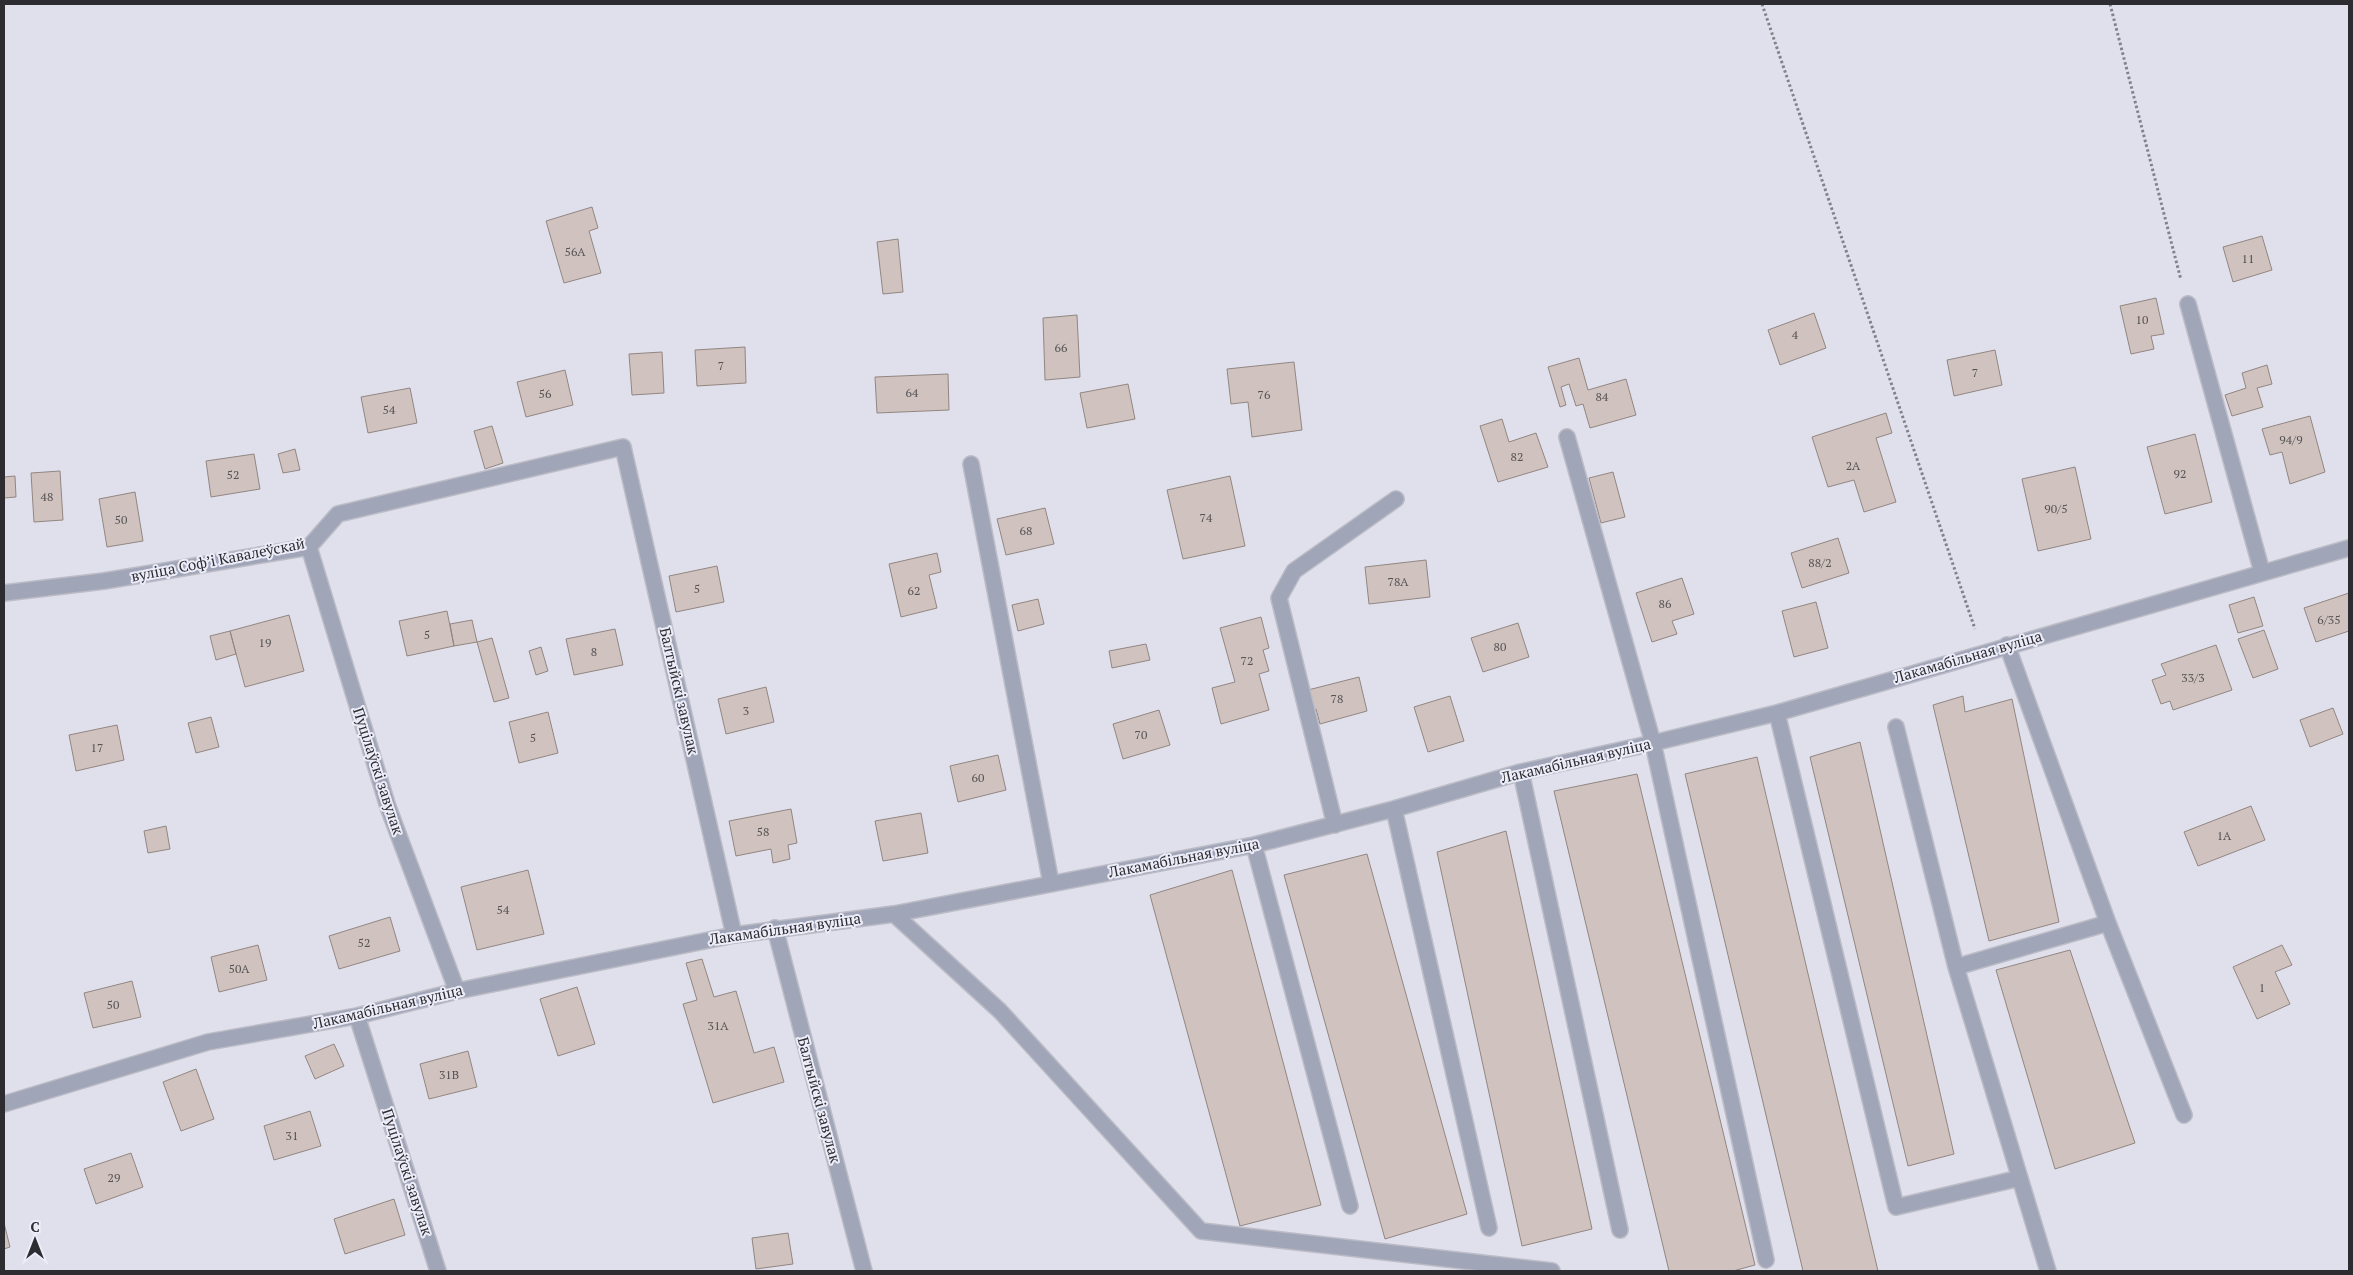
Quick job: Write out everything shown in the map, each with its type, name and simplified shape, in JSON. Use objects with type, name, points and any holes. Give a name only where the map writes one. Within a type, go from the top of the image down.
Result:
[{"type":"street","points":[[2188,304],[2262,572]]},
{"type":"street","points":[[1567,437],[1653,743],[1766,1260]]},
{"type":"street","name":"вуліца Софʼі Кавалеўскай","points":[[4,593],[104,581],[309,547],[338,514],[623,447]]},
{"type":"street","name":"Балтыйскі завулак","points":[[623,447],[734,935]]},
{"type":"street","points":[[971,464],[1051,883]]},
{"type":"street","points":[[1335,825],[1279,598],[1294,571],[1396,499]]},
{"type":"street","name":"Пуцілаўскі завулак","points":[[309,547],[388,807],[457,991]]},
{"type":"street","name":"Лакамабільная вуліца","points":[[4,1104],[208,1042],[357,1016],[457,991],[734,935],[775,928],[894,914],[1254,846],[1394,809],[1521,772],[1653,743],[1776,713],[2349,548]]},
{"type":"street","points":[[2007,646],[2108,923],[2184,1115]]},
{"type":"street","points":[[1776,713],[1896,1208],[2020,1178]]},
{"type":"street","points":[[1896,727],[1956,967],[2048,1271]]},
{"type":"street","points":[[1521,772],[1620,1230]]},
{"type":"street","points":[[1394,809],[1489,1228]]},
{"type":"street","points":[[1254,846],[1350,1206]]},
{"type":"street","points":[[894,914],[1000,1011],[1202,1231],[1552,1271]]},
{"type":"street","points":[[1956,967],[2108,923]]},
{"type":"street","name":"Балтыйскі завулак","points":[[775,928],[864,1271]]},
{"type":"street","name":"Пуцілаўскі завулак","points":[[357,1016],[438,1271]]},
{"type":"path","points":[[1762,4],[1983,653]]},
{"type":"path","points":[[2110,4],[2188,304]]},
{"type":"building","points":[[592,207],[598,228],[589,231],[601,273],[564,283],[546,221]]},
{"type":"building","points":[[2262,236],[2272,270],[2233,282],[2223,247]]},
{"type":"building","points":[[898,239],[903,292],[883,294],[877,242]]},
{"type":"building","points":[[2156,298],[2164,334],[2151,336],[2154,349],[2131,354],[2120,306]]},
{"type":"building","points":[[1814,313],[1826,348],[1780,365],[1768,330]]},
{"type":"building","points":[[1077,315],[1080,377],[1045,380],[1043,318]]},
{"type":"building","points":[[745,347],[746,383],[697,386],[695,350]]},
{"type":"building","points":[[1995,350],[2002,385],[1954,396],[1947,360]]},
{"type":"building","points":[[662,352],[664,393],[632,395],[629,354]]},
{"type":"building","points":[[1579,358],[1588,390],[1626,379],[1636,415],[1590,428],[1583,404],[1576,406],[1569,384],[1561,387],[1566,405],[1560,407],[1548,367]]},
{"type":"building","points":[[1294,362],[1302,430],[1252,437],[1248,402],[1231,404],[1227,369]]},
{"type":"building","points":[[2267,365],[2272,384],[2257,388],[2263,407],[2232,416],[2225,395],[2246,388],[2242,373]]},
{"type":"building","points":[[565,370],[573,405],[526,417],[517,382]]},
{"type":"building","points":[[948,374],[949,410],[877,413],[875,377]]},
{"type":"building","points":[[1128,384],[1135,419],[1087,428],[1080,393]]},
{"type":"building","points":[[410,388],[417,423],[368,433],[361,397]]},
{"type":"building","points":[[1886,413],[1892,433],[1876,438],[1896,502],[1864,512],[1854,480],[1828,487],[1812,437]]},
{"type":"building","points":[[2310,416],[2325,472],[2290,484],[2282,452],[2270,455],[2262,429]]},
{"type":"building","points":[[1502,419],[1509,442],[1536,433],[1548,467],[1498,482],[1480,426]]},
{"type":"building","points":[[492,426],[503,463],[485,469],[474,431]]},
{"type":"building","points":[[2195,434],[2212,502],[2165,514],[2147,447]]},
{"type":"building","points":[[295,449],[300,470],[283,473],[278,454]]},
{"type":"building","points":[[254,454],[260,489],[211,497],[206,461]]},
{"type":"building","points":[[2075,467],[2091,539],[2038,551],[2022,479]]},
{"type":"building","points":[[60,471],[63,520],[34,522],[31,473]]},
{"type":"building","points":[[1613,472],[1625,517],[1601,523],[1589,478]]},
{"type":"building","points":[[15,476],[16,497],[4,498],[4,477]]},
{"type":"building","points":[[1230,476],[1245,546],[1183,559],[1167,490]]},
{"type":"building","points":[[135,492],[143,541],[107,547],[99,499]]},
{"type":"building","points":[[1045,508],[1054,544],[1006,555],[997,519]]},
{"type":"building","points":[[1838,538],[1849,573],[1802,588],[1791,553]]},
{"type":"building","points":[[937,553],[941,572],[929,575],[937,608],[901,617],[889,564]]},
{"type":"building","points":[[1426,560],[1430,597],[1369,604],[1365,567]]},
{"type":"building","points":[[717,566],[724,602],[676,612],[669,576]]},
{"type":"building","points":[[1682,578],[1694,614],[1672,621],[1677,634],[1652,642],[1636,593]]},
{"type":"building","points":[[2349,593],[2349,631],[2316,642],[2304,608]]},
{"type":"building","points":[[2254,597],[2263,626],[2238,633],[2229,605]]},
{"type":"building","points":[[1038,599],[1044,624],[1018,631],[1012,605]]},
{"type":"building","points":[[1816,602],[1828,648],[1794,657],[1782,611]]},
{"type":"building","points":[[447,611],[454,646],[407,656],[399,621]]},
{"type":"building","points":[[289,615],[304,671],[245,687],[230,631]]},
{"type":"building","points":[[1261,617],[1269,648],[1263,650],[1269,671],[1259,674],[1269,710],[1221,724],[1212,688],[1235,682],[1220,628]]},
{"type":"building","points":[[472,620],[477,642],[454,646],[450,624]]},
{"type":"building","points":[[1518,623],[1529,657],[1483,672],[1471,638]]},
{"type":"building","points":[[615,629],[623,665],[574,675],[566,639]]},
{"type":"building","points":[[2264,630],[2278,669],[2253,678],[2238,639]]},
{"type":"building","points":[[230,631],[236,654],[216,660],[210,636]]},
{"type":"building","points":[[492,638],[509,698],[494,702],[477,642]]},
{"type":"building","points":[[1146,644],[1150,660],[1112,668],[1109,651]]},
{"type":"building","points":[[2216,645],[2232,690],[2173,710],[2170,701],[2161,704],[2152,680],[2166,675],[2161,664]]},
{"type":"building","points":[[541,647],[548,671],[536,675],[529,651]]},
{"type":"building","points":[[1359,677],[1367,711],[1320,724],[1316,709],[1312,710],[1308,690]]},
{"type":"building","points":[[766,687],[774,722],[726,734],[718,699]]},
{"type":"building","points":[[1450,696],[1464,741],[1428,752],[1414,707]]},
{"type":"building","points":[[1963,696],[1965,712],[2012,699],[2059,922],[1989,941],[1933,705]]},
{"type":"building","points":[[2333,708],[2343,734],[2310,747],[2300,720]]},
{"type":"building","points":[[1159,710],[1170,745],[1123,759],[1113,724]]},
{"type":"building","points":[[548,712],[558,753],[519,763],[509,722]]},
{"type":"building","points":[[211,717],[219,747],[196,753],[188,723]]},
{"type":"building","points":[[117,725],[124,760],[76,771],[69,735]]},
{"type":"building","points":[[1860,742],[1954,1154],[1908,1166],[1810,757]]},
{"type":"building","points":[[998,755],[1006,790],[958,802],[950,766]]},
{"type":"building","points":[[1757,757],[1878,1271],[1803,1271],[1685,774]]},
{"type":"building","points":[[1637,774],[1755,1265],[1733,1271],[1669,1271],[1554,791]]},
{"type":"building","points":[[2251,806],[2265,840],[2198,866],[2184,832]]},
{"type":"building","points":[[791,809],[797,843],[788,845],[790,859],[773,863],[771,849],[736,856],[729,821]]},
{"type":"building","points":[[921,813],[928,853],[883,861],[875,821]]},
{"type":"building","points":[[166,826],[170,849],[148,853],[144,831]]},
{"type":"building","points":[[1506,831],[1592,1229],[1522,1246],[1437,852]]},
{"type":"building","points":[[1367,854],[1467,1214],[1385,1239],[1284,875]]},
{"type":"building","points":[[528,870],[544,934],[477,950],[461,887]]},
{"type":"building","points":[[1232,870],[1321,1205],[1240,1226],[1150,895]]},
{"type":"building","points":[[390,917],[400,951],[339,969],[329,936]]},
{"type":"building","points":[[258,945],[267,980],[219,992],[211,957]]},
{"type":"building","points":[[2282,945],[2292,965],[2275,972],[2290,1004],[2257,1019],[2233,967]]},
{"type":"building","points":[[2070,950],[2135,1143],[2055,1169],[1996,970]]},
{"type":"building","points":[[702,959],[714,997],[736,991],[754,1053],[774,1047],[784,1082],[713,1103],[683,1004],[697,1000],[686,963]]},
{"type":"building","points":[[132,981],[141,1017],[93,1028],[84,993]]},
{"type":"building","points":[[577,987],[595,1044],[558,1056],[540,999]]},
{"type":"building","points":[[334,1044],[344,1066],[315,1079],[305,1056]]},
{"type":"building","points":[[468,1051],[477,1087],[429,1099],[420,1064]]},
{"type":"building","points":[[196,1069],[214,1119],[181,1131],[163,1082]]},
{"type":"building","points":[[310,1111],[321,1146],[274,1160],[264,1126]]},
{"type":"building","points":[[131,1153],[143,1187],[96,1204],[84,1169]]},
{"type":"building","points":[[394,1199],[405,1235],[345,1254],[334,1219]]},
{"type":"building","points":[[4,1223],[10,1247],[4,1249]]},
{"type":"building","points":[[788,1233],[793,1264],[756,1269],[752,1238]]}]
